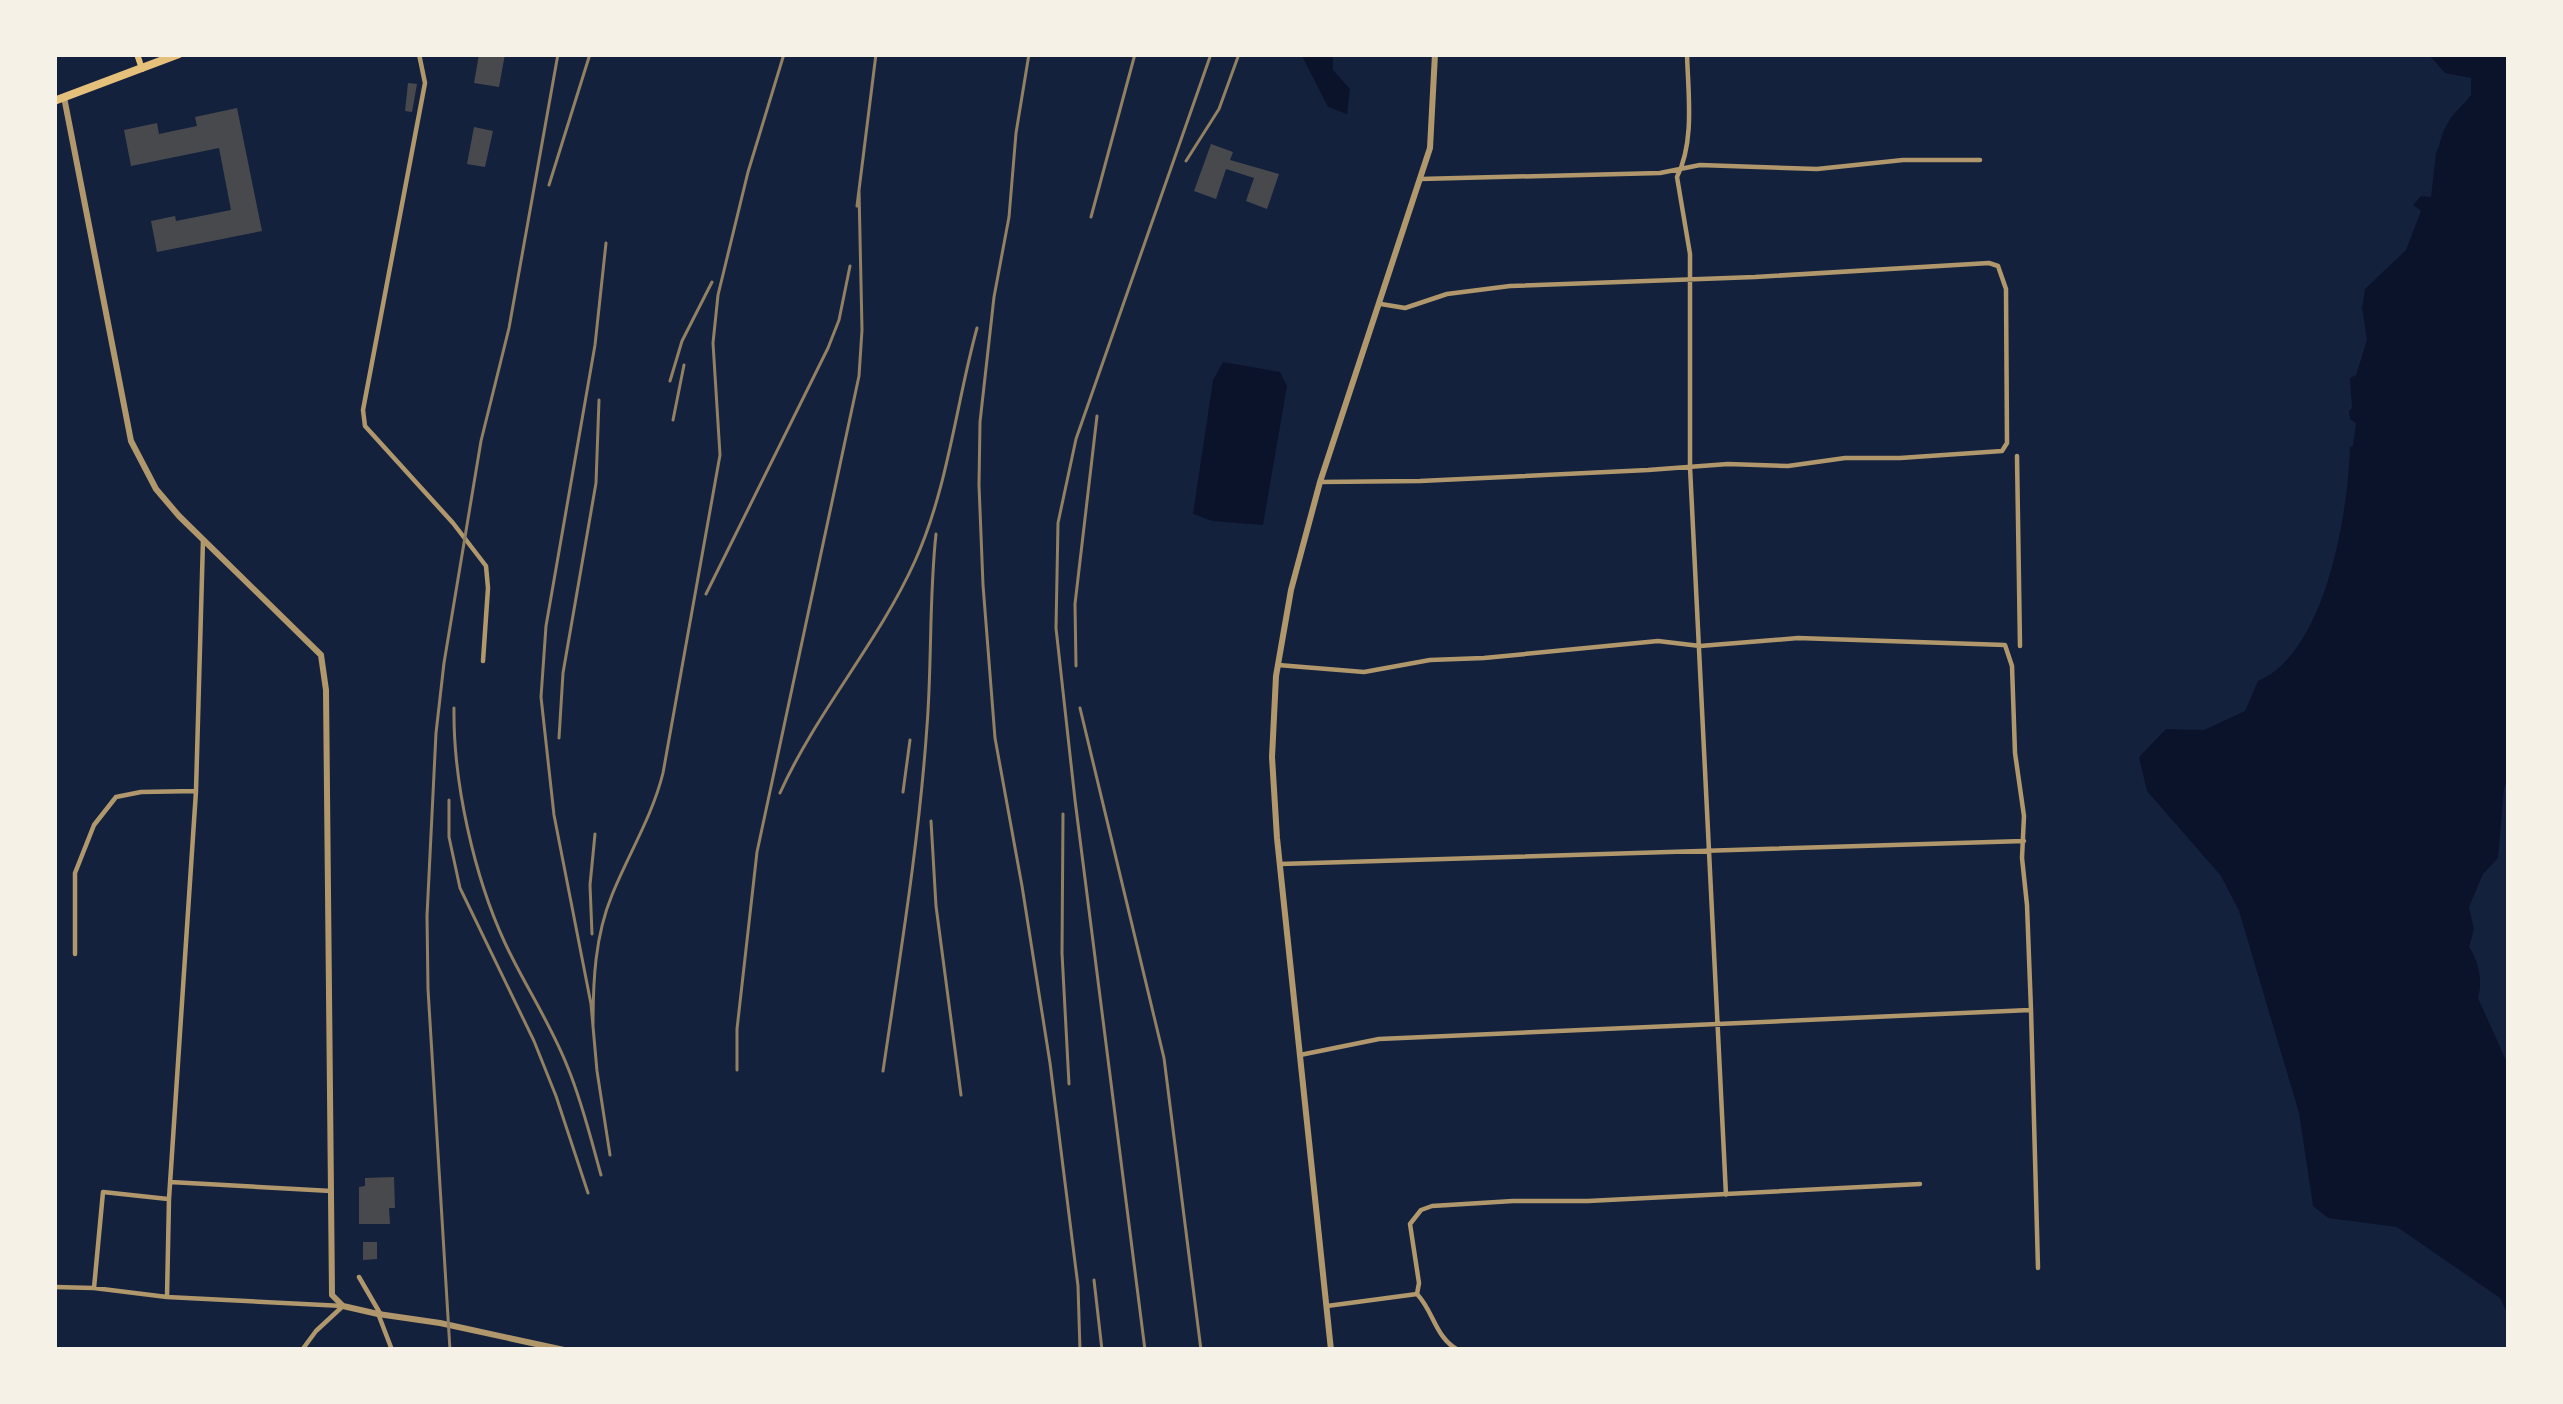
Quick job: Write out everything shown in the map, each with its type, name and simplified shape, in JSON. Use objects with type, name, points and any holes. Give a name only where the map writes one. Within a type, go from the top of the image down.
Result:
[{"type":"main road","points":[[137,54],[142,69]]},
{"type":"main road","points":[[59,99],[179,54]]},
{"type":"street","points":[[419,54],[425,83],[363,410],[365,425],[486,566],[483,661]]},
{"type":"street","points":[[1331,1350],[1280,864],[1272,758],[1278,664],[1291,590],[1320,482],[1430,148],[1435,54]]},
{"type":"street","points":[[1687,54],[1689,116],[1677,177],[1690,254],[1690,467],[1726,1195]]},
{"type":"street","points":[[59,99],[131,441],[156,489],[179,516],[321,655],[326,690],[332,1295],[343,1306]]},
{"type":"street","points":[[1420,179],[1660,173],[1700,164],[1817,170],[1904,160],[1980,160]]},
{"type":"street","points":[[1320,482],[1728,464],[1806,465],[1845,458],[2002,451],[2007,443],[2006,289],[1998,266],[1989,263],[1510,286],[1447,294],[1406,308],[1381,304]]},
{"type":"street","points":[[2018,455],[2020,646]]},
{"type":"street","points":[[167,1297],[169,1199],[196,791],[203,540]]},
{"type":"street","points":[[1278,664],[1364,672],[1430,659],[1658,640],[1700,646],[1798,638],[2005,645],[2012,666],[2015,753],[2024,816],[2038,1268]]},
{"type":"street","points":[[74,954],[74,873],[94,825],[116,797],[141,791],[196,791]]},
{"type":"street","points":[[1280,864],[2024,841]]},
{"type":"street","points":[[1300,1055],[1379,1039],[2031,1010]]},
{"type":"street","points":[[170,1182],[331,1191]]},
{"type":"street","points":[[1417,1294],[1410,1224],[1432,1205],[1920,1184]]},
{"type":"street","points":[[94,1288],[103,1192],[169,1199]]},
{"type":"street","points":[[359,1276],[380,1314],[392,1350]]},
{"type":"street","points":[[54,1287],[343,1306],[564,1350]]},
{"type":"street","points":[[1327,1306],[1417,1294]]},
{"type":"street","points":[[1417,1294],[1428,1305],[1443,1340],[1458,1350]]},
{"type":"street","points":[[302,1350],[343,1306]]},
{"type":"water","points":[[1301,54],[1333,54],[1333,70],[1350,89],[1347,114],[1328,107]]},
{"type":"water","points":[[2428,54],[2509,54],[2509,774],[2498,858],[2483,874],[2469,907],[2474,929],[2469,947],[2479,972],[2478,998],[2509,1067],[2509,1317],[2500,1298],[2397,1227],[2328,1218],[2313,1206],[2299,1113],[2239,911],[2221,876],[2147,791],[2139,757],[2166,729],[2204,730],[2245,711],[2258,681],[2281,665],[2316,612],[2329,578],[2344,507],[2356,423],[2350,419],[2350,378],[2356,375],[2367,340],[2362,308],[2365,289],[2406,250],[2421,211],[2413,205],[2421,196],[2431,197],[2444,129],[2471,95],[2471,78],[2445,73]]},
{"type":"water","points":[[1223,362],[1280,372],[1287,386],[1263,525],[1212,521],[1193,514],[1213,380]]},
{"type":"building","points":[[479,54],[505,54],[499,87],[474,83]]},
{"type":"building","points":[[408,83],[417,84],[412,112],[405,111]]},
{"type":"building","points":[[237,108],[262,231],[157,252],[151,221],[231,210],[219,148],[131,166],[124,130],[157,123],[159,134],[197,126],[195,117]]},
{"type":"building","points":[[474,127],[493,131],[485,167],[467,164]]},
{"type":"building","points":[[1211,144],[1233,152],[1230,160],[1279,174],[1267,209],[1246,201],[1254,178],[1226,169],[1216,199],[1194,191]]},
{"type":"building","points":[[394,1177],[395,1208],[389,1208],[390,1224],[359,1224],[359,1187],[365,1186],[365,1178]]},
{"type":"building","points":[[363,1242],[377,1242],[377,1259],[363,1260]]},
{"type":"railway","points":[[450,1350],[428,989],[436,733],[481,441],[509,328],[558,54]]},
{"type":"railway","points":[[549,185],[590,54]]},
{"type":"railway","points":[[593,1025],[602,926],[663,773],[720,455],[713,343],[718,295],[784,54]]},
{"type":"railway","points":[[857,206],[876,54]]},
{"type":"railway","points":[[1029,54],[994,297],[980,422],[979,485],[995,738],[1050,1063],[1078,1286],[1080,1350]]},
{"type":"railway","points":[[1091,217],[1135,54]]},
{"type":"railway","points":[[1145,1350],[1056,628],[1058,523],[1076,439],[1211,54]]},
{"type":"railway","points":[[1186,161],[1219,109],[1239,54]]},
{"type":"railway","points":[[737,1070],[737,1029],[757,852],[859,376],[859,190]]},
{"type":"railway","points":[[606,243],[595,345],[546,626],[541,697],[554,815],[591,1004],[610,1155]]},
{"type":"railway","points":[[706,594],[828,348],[850,266]]},
{"type":"railway","points":[[670,381],[682,341],[712,282]]},
{"type":"railway","points":[[780,793],[915,561],[944,475],[977,328]]},
{"type":"railway","points":[[673,420],[684,365]]},
{"type":"railway","points":[[559,738],[563,673],[596,483],[599,400]]},
{"type":"railway","points":[[1076,666],[1075,604],[1097,416]]},
{"type":"railway","points":[[883,1071],[924,769],[936,534]]},
{"type":"railway","points":[[454,708],[462,797],[484,888],[505,943],[568,1068],[601,1175]]},
{"type":"railway","points":[[1080,708],[1164,1058],[1201,1350]]},
{"type":"railway","points":[[903,792],[910,740]]},
{"type":"railway","points":[[449,800],[449,837],[460,888],[534,1041],[588,1193]]},
{"type":"railway","points":[[1063,814],[1062,953],[1069,1084]]},
{"type":"railway","points":[[931,821],[936,906],[961,1095]]},
{"type":"railway","points":[[592,934],[595,834]]},
{"type":"railway","points":[[1094,1280],[1102,1350]]}]
